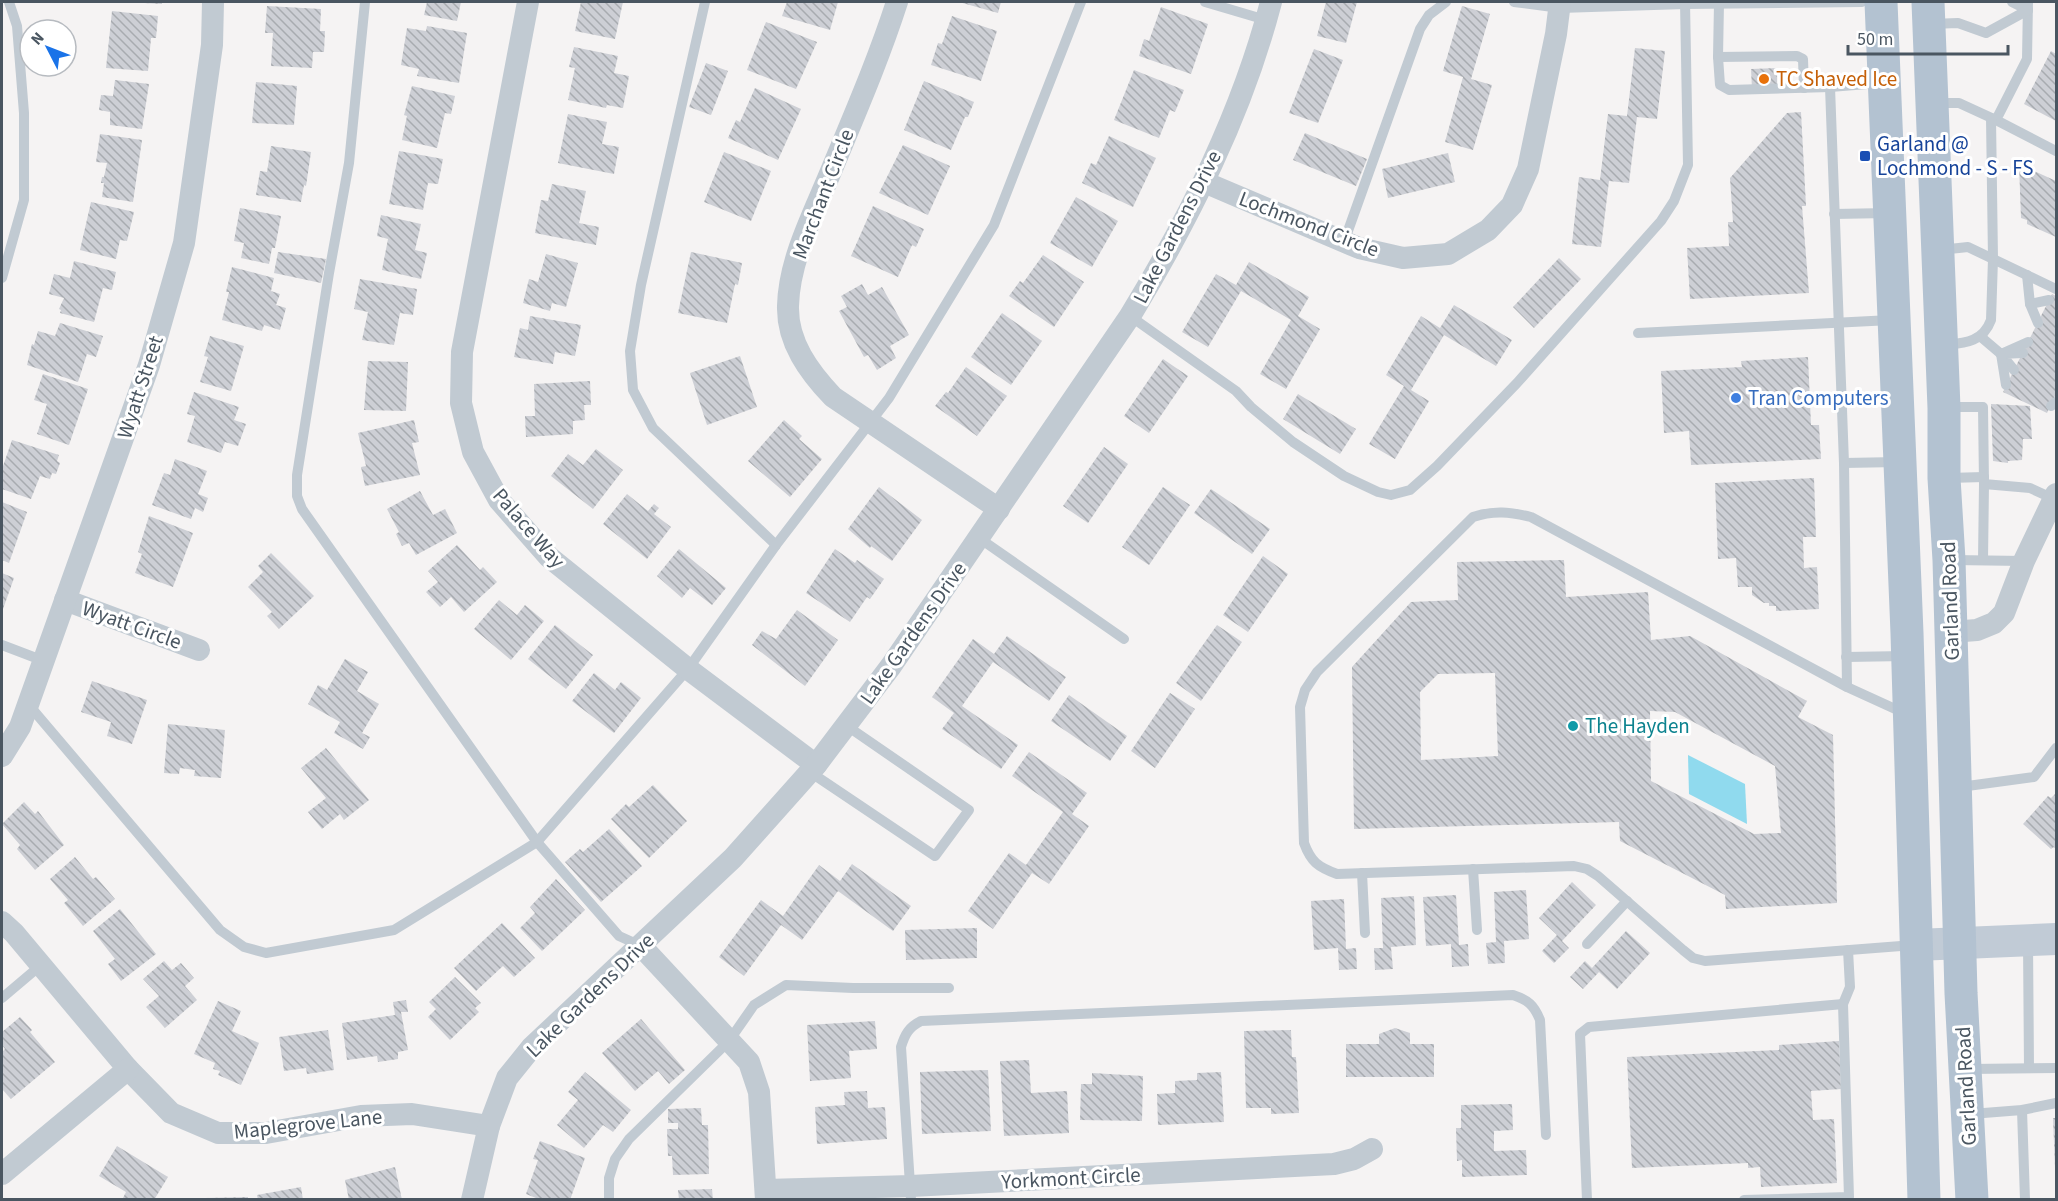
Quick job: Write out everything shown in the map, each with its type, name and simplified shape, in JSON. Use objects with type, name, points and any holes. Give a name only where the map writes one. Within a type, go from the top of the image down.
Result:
[{"type":"main road","points":[[1881,2],[1907,645],[1924,1200]]},
{"type":"main road","name":"Garland Road","points":[[1928,13],[1972,1200]]},
{"type":"main road","points":[[1907,645],[1951,632]]},
{"type":"street","name":"Wyatt Street","points":[[2,756],[20,727],[44,661],[149,365],[184,243],[212,45],[213,2]]},
{"type":"street","name":"Palace Way","points":[[528,2],[462,352],[461,403],[473,452],[499,500],[549,557],[813,769]]},
{"type":"street","name":"Marchant Circle","points":[[897,2],[882,47],[803,239],[793,275],[788,307],[794,343],[813,376],[833,397],[999,509]]},
{"type":"street","name":"Lochmond Circle","points":[[1204,182],[1359,248],[1403,258],[1449,254],[1488,230],[1512,204],[1528,169],[1560,5]]},
{"type":"street","name":"Lake Gardens Drive","points":[[472,1200],[489,1126],[507,1078],[532,1047],[733,858],[813,769],[847,726],[979,538],[1130,316],[1167,255],[1204,182],[1242,94],[1268,11]]},
{"type":"street","points":[[1951,632],[1977,630],[1994,623],[2004,613],[2024,561],[2055,496]]},
{"type":"street","name":"Wyatt Circle","points":[[65,600],[199,650]]},
{"type":"street","name":"Maplegrove Lane","points":[[2,922],[41,964],[128,1069],[171,1113],[218,1133],[266,1133],[361,1116],[412,1114],[489,1126]]},
{"type":"street","points":[[1916,945],[2042,939]]},
{"type":"street","points":[[641,946],[749,1062],[759,1092],[766,1195]]},
{"type":"street","points":[[2,1174],[128,1069]]},
{"type":"street","name":"Yorkmont Circle","points":[[766,1195],[911,1193],[1334,1164],[1354,1159],[1372,1149]]},
{"type":"lane","points":[[2,278],[24,200],[24,113],[17,26],[9,2]]},
{"type":"lane","points":[[365,2],[349,163],[297,476],[297,496],[302,509],[537,842],[619,936],[641,946]]},
{"type":"lane","points":[[705,2],[641,285],[630,351],[633,390],[653,428],[776,544]]},
{"type":"lane","points":[[28,704],[220,930],[244,947],[266,953],[394,930],[537,842],[688,669],[776,544],[870,423],[918,352],[994,225],[1081,2]]},
{"type":"lane","points":[[1205,2],[1268,11]]},
{"type":"lane","points":[[1344,242],[1420,29],[1429,15],[1446,2]]},
{"type":"lane","points":[[1514,2],[1560,5],[1862,2]]},
{"type":"lane","points":[[1130,316],[1236,391],[1251,407],[1293,442],[1344,476],[1378,492],[1391,495],[1410,490],[1437,466],[1517,383],[1661,221],[1674,201],[1688,165],[1685,2]]},
{"type":"lane","points":[[2012,2],[2028,6]]},
{"type":"lane","points":[[1719,3],[1720,85],[1729,90],[1885,83]]},
{"type":"lane","points":[[1928,13],[1986,33],[2028,6]]},
{"type":"lane","points":[[1941,345],[1966,343],[1981,337],[1988,329],[1991,320],[1993,119],[2027,59],[2028,6]]},
{"type":"lane","points":[[1718,57],[1797,56],[1803,59],[1804,88]]},
{"type":"lane","points":[[1830,87],[1844,464],[1847,687]]},
{"type":"lane","points":[[1932,103],[1959,103],[2056,151]]},
{"type":"lane","points":[[1834,214],[1890,213]]},
{"type":"lane","points":[[1937,251],[1968,248],[2056,289]]},
{"type":"lane","points":[[2027,275],[2030,304],[2038,323]]},
{"type":"lane","points":[[2030,304],[2046,305]]},
{"type":"lane","points":[[1638,333],[1894,320]]},
{"type":"lane","points":[[1981,337],[2001,354],[2014,370]]},
{"type":"lane","points":[[2001,354],[2028,342]]},
{"type":"lane","points":[[2001,354],[2023,353]]},
{"type":"lane","points":[[2001,354],[2007,385]]},
{"type":"lane","points":[[1944,408],[1983,406],[1983,560]]},
{"type":"lane","points":[[1844,464],[1900,462]]},
{"type":"lane","points":[[1944,478],[1984,481],[2055,496]]},
{"type":"lane","points":[[1909,716],[1847,687],[1530,517],[1511,512],[1489,511],[1473,517],[1317,672],[1305,690],[1300,707],[1304,843],[1309,856],[1321,868],[1336,874],[1575,866],[1587,869],[1598,876],[1683,950],[1700,960],[1916,945]]},
{"type":"lane","points":[[979,538],[1124,639]]},
{"type":"lane","points":[[1949,560],[2024,561]]},
{"type":"lane","points":[[2,645],[44,661]]},
{"type":"lane","points":[[1846,657],[1907,645]]},
{"type":"lane","points":[[813,769],[934,856],[969,810],[847,726]]},
{"type":"lane","points":[[1956,788],[2034,777],[2056,748]]},
{"type":"lane","points":[[1473,869],[1477,930]]},
{"type":"lane","points":[[1362,873],[1365,933]]},
{"type":"lane","points":[[1587,944],[1627,901]]},
{"type":"lane","points":[[2029,1068],[2042,939]]},
{"type":"lane","points":[[1744,1200],[1849,1198],[1843,1004],[1850,987],[1848,950]]},
{"type":"lane","points":[[2,998],[41,964]]},
{"type":"lane","points":[[609,1200],[609,1178],[615,1159],[629,1139],[729,1041],[754,1005],[786,985],[949,988]]},
{"type":"lane","points":[[911,1193],[901,1047],[904,1035],[911,1026],[921,1021],[1513,996],[1525,999],[1534,1006],[1540,1020],[1546,1135]]},
{"type":"lane","points":[[1587,1200],[1580,1034],[1589,1027],[1843,1004]]},
{"type":"lane","points":[[1966,1069],[2056,1068]]},
{"type":"lane","points":[[1968,1114],[2022,1110],[2056,1103]]},
{"type":"lane","points":[[2022,1110],[2025,1200]]},
{"type":"water","points":[[1688,755],[1745,784],[1747,824],[1689,794]]},
{"type":"building","points":[[162,2],[162,4],[144,3]]},
{"type":"building","points":[[427,2],[461,2],[457,21],[424,15]]},
{"type":"building","points":[[581,2],[623,2],[615,39],[575,31]]},
{"type":"building","points":[[787,2],[838,2],[830,30],[782,16]]},
{"type":"building","points":[[959,2],[1001,2],[998,13]]},
{"type":"building","points":[[1326,2],[1357,2],[1346,43],[1317,36]]},
{"type":"building","points":[[267,6],[321,9],[320,31],[325,31],[324,52],[313,52],[312,68],[271,66],[273,33],[265,33]]},
{"type":"building","points":[[1462,6],[1490,14],[1471,79],[1492,85],[1473,150],[1445,142],[1463,77],[1443,71]]},
{"type":"building","points":[[1161,7],[1208,24],[1191,74],[1139,56],[1144,39],[1149,41]]},
{"type":"building","points":[[112,11],[158,16],[156,38],[151,38],[148,71],[106,68]]},
{"type":"building","points":[[952,16],[997,31],[981,81],[931,65],[938,43],[942,44]]},
{"type":"building","points":[[766,22],[817,42],[796,89],[747,70]]},
{"type":"building","points":[[427,26],[467,33],[459,83],[417,76],[419,69],[401,65],[407,28],[426,31]]},
{"type":"building","points":[[574,47],[618,56],[614,73],[629,76],[623,108],[607,105],[606,108],[568,100],[575,68],[569,67]]},
{"type":"building","points":[[1635,48],[1665,51],[1657,119],[1637,117],[1629,183],[1609,181],[1601,247],[1572,244],[1579,177],[1600,180],[1608,114],[1627,116]]},
{"type":"building","points":[[1314,49],[1343,60],[1318,123],[1289,113]]},
{"type":"building","points":[[2051,51],[2056,54],[2056,121],[2024,104]]},
{"type":"building","points":[[706,63],[728,71],[711,115],[689,107]]},
{"type":"building","name":"TC Shaved Ice","points":[[1777,68],[1777,88],[1752,89],[1751,69]]},
{"type":"building","points":[[1134,70],[1184,90],[1175,112],[1170,110],[1159,138],[1114,120]]},
{"type":"building","points":[[115,80],[149,84],[142,129],[110,125],[110,112],[99,110],[101,95],[113,96]]},
{"type":"building","points":[[924,81],[974,102],[951,150],[904,130]]},
{"type":"building","points":[[256,82],[297,86],[294,125],[252,123]]},
{"type":"building","points":[[412,86],[455,96],[451,114],[445,113],[437,148],[402,140],[407,116],[404,115]]},
{"type":"building","points":[[755,88],[801,109],[778,160],[728,138],[736,120],[740,122]]},
{"type":"building","points":[[1801,112],[1806,206],[1802,206],[1809,293],[1690,299],[1687,248],[1729,246],[1728,222],[1733,222],[1730,178],[1787,113]]},
{"type":"building","points":[[568,114],[607,122],[602,144],[619,147],[614,174],[558,163]]},
{"type":"building","points":[[1305,133],[1367,159],[1356,186],[1293,160]]},
{"type":"building","points":[[100,134],[142,140],[133,202],[102,197],[104,183],[101,183],[107,163],[96,162]]},
{"type":"building","points":[[1109,136],[1156,158],[1133,207],[1082,183],[1091,163],[1096,165]]},
{"type":"building","points":[[903,145],[950,166],[928,215],[879,193]]},
{"type":"building","points":[[271,146],[311,152],[301,202],[256,195],[260,171],[267,172]]},
{"type":"building","points":[[399,151],[443,159],[438,184],[428,183],[423,210],[389,204]]},
{"type":"building","points":[[724,152],[771,171],[751,221],[704,202]]},
{"type":"building","points":[[1448,153],[1455,182],[1388,198],[1382,169]]},
{"type":"building","points":[[2019,164],[2056,181],[2056,237],[2027,224],[2027,220],[2021,218]]},
{"type":"building","points":[[552,184],[586,191],[579,223],[599,227],[596,245],[535,233],[541,200],[548,201]]},
{"type":"building","points":[[1076,197],[1118,221],[1092,267],[1050,243]]},
{"type":"building","points":[[91,202],[134,212],[127,241],[120,240],[116,259],[80,250]]},
{"type":"building","points":[[873,206],[924,229],[916,247],[912,245],[898,277],[851,256]]},
{"type":"building","points":[[240,208],[281,216],[275,248],[272,248],[269,264],[241,258],[244,243],[234,241]]},
{"type":"building","points":[[381,215],[421,224],[415,250],[427,253],[421,279],[382,270],[388,239],[377,236]]},
{"type":"building","points":[[278,252],[326,259],[321,283],[274,273]]},
{"type":"building","points":[[691,252],[742,263],[727,323],[678,313]]},
{"type":"building","points":[[546,254],[578,263],[566,307],[552,303],[550,311],[523,303],[529,279],[538,282]]},
{"type":"building","points":[[1043,255],[1084,282],[1054,327],[1009,296],[1020,281],[1023,283]]},
{"type":"building","points":[[1559,258],[1581,279],[1534,328],[1513,307]]},
{"type":"building","points":[[74,261],[116,272],[112,290],[103,288],[94,322],[60,313],[59,309],[64,298],[49,294],[54,274],[70,278]]},
{"type":"building","points":[[1249,262],[1309,297],[1298,316],[1320,329],[1286,389],[1260,374],[1291,320],[1241,291],[1208,347],[1182,332],[1216,274],[1236,285]]},
{"type":"building","points":[[232,267],[274,278],[271,291],[280,294],[276,305],[286,308],[280,330],[264,325],[262,331],[222,320]]},
{"type":"building","points":[[360,279],[417,289],[413,315],[400,313],[394,345],[362,340],[368,312],[354,309]]},
{"type":"building","points":[[862,284],[868,295],[882,287],[909,335],[890,346],[896,358],[877,370],[868,355],[864,357],[839,311],[847,307],[841,296]]},
{"type":"building","points":[[2052,294],[2056,296],[2056,394],[2047,413],[2003,392]]},
{"type":"building","points":[[1454,305],[1512,340],[1496,366],[1444,335],[1411,390],[1429,401],[1395,459],[1369,444],[1404,386],[1386,375],[1421,316],[1440,328]]},
{"type":"building","points":[[1002,313],[1042,341],[1011,385],[971,357]]},
{"type":"building","points":[[530,316],[581,325],[575,356],[555,352],[553,364],[514,357],[520,328],[528,330]]},
{"type":"building","points":[[60,323],[103,336],[96,357],[87,354],[78,382],[27,365],[38,331],[55,336]]},
{"type":"building","points":[[210,336],[244,346],[231,391],[200,382],[208,357],[204,356]]},
{"type":"building","points":[[740,356],[757,407],[707,425],[690,373]]},
{"type":"building","name":"Tran Computers","points":[[1808,357],[1811,425],[1819,425],[1821,459],[1691,465],[1689,431],[1664,433],[1661,371],[1742,367],[1741,361]]},
{"type":"building","points":[[1163,359],[1188,376],[1149,433],[1124,416]]},
{"type":"building","points":[[368,361],[408,362],[406,411],[364,410]]},
{"type":"building","points":[[966,367],[1007,396],[977,436],[935,406],[946,392],[948,393]]},
{"type":"building","points":[[43,374],[88,389],[69,445],[37,434],[47,404],[34,400]]},
{"type":"building","points":[[590,381],[591,405],[584,405],[585,420],[573,421],[573,434],[526,437],[525,416],[535,416],[534,384]]},
{"type":"building","points":[[194,392],[239,407],[234,420],[246,424],[238,446],[225,442],[221,453],[187,442],[195,416],[187,414]]},
{"type":"building","points":[[1298,394],[1356,429],[1340,454],[1283,419]]},
{"type":"building","points":[[1991,404],[2030,406],[2032,439],[2023,439],[2022,460],[2008,461],[2008,463],[1993,461]]},
{"type":"building","points":[[414,420],[419,442],[412,443],[420,475],[365,486],[361,467],[366,466],[358,433]]},
{"type":"building","points":[[784,420],[802,436],[799,439],[822,459],[790,497],[748,461]]},
{"type":"building","points":[[12,440],[59,455],[57,461],[60,463],[56,474],[52,473],[50,479],[40,476],[31,499],[2,489],[2,469]]},
{"type":"building","points":[[1104,447],[1128,464],[1088,523],[1063,506]]},
{"type":"building","points":[[596,449],[623,470],[593,509],[551,476],[568,454],[583,465]]},
{"type":"building","points":[[175,459],[207,471],[198,494],[208,498],[203,512],[195,508],[191,519],[152,505],[164,473],[170,475]]},
{"type":"building","points":[[1814,478],[1816,537],[1803,537],[1804,568],[1817,567],[1819,609],[1776,611],[1776,606],[1769,606],[1769,603],[1764,603],[1752,595],[1752,587],[1738,587],[1736,558],[1718,559],[1715,483]]},
{"type":"building","points":[[879,487],[922,520],[892,561],[871,546],[870,548],[848,529]]},
{"type":"building","points":[[1163,487],[1190,505],[1149,565],[1122,547]]},
{"type":"building","points":[[1211,489],[1270,529],[1252,554],[1194,513]]},
{"type":"building","points":[[420,491],[433,515],[445,509],[457,533],[416,555],[409,543],[402,546],[396,534],[399,532],[387,509]]},
{"type":"building","points":[[627,494],[648,511],[654,504],[659,508],[654,514],[671,527],[647,559],[603,524]]},
{"type":"building","points":[[2,502],[27,512],[9,563],[2,560]]},
{"type":"building","points":[[149,516],[193,533],[173,587],[135,573],[142,554],[138,552]]},
{"type":"building","points":[[457,545],[480,570],[483,567],[497,582],[464,612],[451,597],[440,607],[426,592],[438,582],[428,571]]},
{"type":"building","points":[[679,549],[726,588],[712,605],[690,588],[682,598],[657,576]]},
{"type":"building","points":[[835,549],[855,563],[857,560],[884,579],[870,599],[867,597],[850,622],[806,593]]},
{"type":"building","points":[[271,553],[314,596],[279,629],[267,616],[272,612],[248,587],[263,572],[258,566]]},
{"type":"building","points":[[1263,556],[1288,574],[1248,632],[1223,615]]},
{"type":"building","name":"The Hayden","points":[[1564,560],[1566,597],[1648,592],[1651,640],[1690,636],[1807,701],[1798,717],[1833,735],[1837,903],[1726,909],[1725,895],[1620,841],[1619,822],[1354,829],[1352,667],[1411,602],[1458,600],[1457,562]],"holes":[[[1495,673],[1498,756],[1421,760],[1420,692],[1438,674]],[[1650,711],[1675,712],[1775,766],[1781,833],[1754,834],[1651,781]]]},
{"type":"building","points":[[2,573],[14,578],[2,612]]},
{"type":"building","points":[[499,600],[517,615],[525,605],[544,621],[511,660],[474,629]]},
{"type":"building","points":[[797,610],[838,640],[805,686],[752,645],[762,631],[776,639]]},
{"type":"building","points":[[555,625],[593,655],[566,689],[528,659]]},
{"type":"building","points":[[1217,625],[1242,642],[1201,701],[1176,683]]},
{"type":"building","points":[[1007,636],[1066,677],[1049,701],[993,662],[962,706],[1018,745],[1001,769],[942,729],[954,713],[932,697],[973,639],[994,654]]},
{"type":"building","points":[[345,659],[368,672],[357,691],[379,704],[362,733],[370,737],[363,749],[334,733],[340,722],[308,704],[318,685],[327,690]]},
{"type":"building","points":[[594,673],[615,690],[621,682],[641,698],[614,733],[572,701]]},
{"type":"building","points":[[92,681],[147,700],[132,744],[107,736],[111,722],[81,712]]},
{"type":"building","points":[[1170,693],[1195,709],[1155,768],[1131,751]]},
{"type":"building","points":[[1069,695],[1127,736],[1110,761],[1051,721]]},
{"type":"building","points":[[168,724],[225,730],[221,778],[194,776],[195,770],[180,768],[179,774],[164,773]]},
{"type":"building","points":[[326,748],[369,800],[344,820],[340,814],[322,829],[308,812],[326,798],[301,768]]},
{"type":"building","points":[[1029,752],[1087,793],[1072,814],[1089,826],[1049,884],[1032,873],[993,929],[968,911],[1009,853],[1026,865],[1063,812],[1012,776]]},
{"type":"building","points":[[653,785],[687,821],[649,858],[611,819],[626,804],[629,807]]},
{"type":"building","points":[[2055,794],[2056,849],[2054,847],[2051,849],[2023,824],[2048,796],[2051,798]]},
{"type":"building","points":[[24,802],[35,814],[38,811],[64,845],[35,870],[17,849],[20,845],[2,824]]},
{"type":"building","points":[[609,829],[642,866],[601,902],[565,862],[580,849],[583,852]]},
{"type":"building","points":[[75,857],[93,879],[96,877],[115,899],[83,926],[64,903],[68,900],[50,879]]},
{"type":"building","points":[[852,864],[911,906],[893,931],[838,891],[802,940],[781,925],[744,976],[719,957],[761,900],[783,916],[819,865],[840,881]]},
{"type":"building","points":[[556,879],[585,910],[542,951],[520,928],[535,913],[530,907]]},
{"type":"building","points":[[1572,882],[1596,905],[1562,941],[1569,948],[1554,963],[1542,951],[1557,935],[1539,918]]},
{"type":"building","points":[[1526,890],[1529,939],[1504,941],[1505,963],[1488,964],[1486,943],[1496,942],[1494,892]]},
{"type":"building","points":[[1456,895],[1459,945],[1468,944],[1469,966],[1452,967],[1451,944],[1426,946],[1423,897]]},
{"type":"building","points":[[1414,896],[1416,945],[1391,947],[1393,969],[1375,970],[1374,948],[1383,948],[1381,898]]},
{"type":"building","points":[[1344,899],[1346,949],[1356,948],[1357,969],[1339,970],[1338,948],[1314,950],[1311,901]]},
{"type":"building","points":[[120,909],[156,954],[121,981],[108,964],[115,959],[93,931]]},
{"type":"building","points":[[502,923],[535,958],[514,977],[503,966],[476,991],[454,968]]},
{"type":"building","points":[[977,928],[977,958],[906,960],[905,930]]},
{"type":"building","points":[[1626,931],[1650,953],[1617,989],[1599,972],[1583,989],[1570,977],[1585,961],[1592,968]]},
{"type":"building","points":[[164,961],[172,970],[181,963],[194,978],[185,986],[197,1000],[165,1028],[146,1007],[159,996],[143,979]]},
{"type":"building","points":[[455,977],[481,1003],[475,1008],[479,1012],[450,1040],[428,1017],[436,1009],[429,1002]]},
{"type":"building","points":[[406,1000],[408,1012],[401,1012],[408,1050],[398,1052],[398,1059],[378,1062],[377,1056],[347,1060],[342,1023],[395,1015],[393,1002]]},
{"type":"building","points":[[218,1001],[241,1011],[232,1031],[259,1043],[241,1085],[218,1075],[220,1071],[213,1069],[215,1063],[194,1054]]},
{"type":"building","points":[[20,1017],[55,1062],[11,1099],[2,1089],[2,1052],[5,1049],[2,1045],[2,1032]]},
{"type":"building","points":[[641,1019],[685,1070],[669,1084],[658,1071],[635,1091],[602,1053]]},
{"type":"building","points":[[875,1021],[877,1049],[849,1051],[851,1078],[810,1081],[807,1025]]},
{"type":"building","points":[[1395,1028],[1410,1033],[1410,1044],[1434,1044],[1434,1077],[1346,1077],[1346,1044],[1379,1044],[1379,1034]]},
{"type":"building","points":[[328,1030],[334,1070],[307,1074],[306,1068],[284,1071],[279,1037]]},
{"type":"building","points":[[1291,1030],[1292,1057],[1296,1057],[1299,1113],[1271,1114],[1271,1108],[1246,1108],[1244,1031]]},
{"type":"building","points":[[1839,1041],[1841,1089],[1811,1091],[1813,1120],[1834,1119],[1837,1183],[1761,1187],[1760,1167],[1748,1168],[1748,1163],[1632,1168],[1627,1057],[1779,1050],[1779,1045]]},
{"type":"building","points":[[1029,1060],[1031,1093],[1067,1091],[1069,1133],[1004,1136],[1000,1061]]},
{"type":"building","points":[[988,1070],[991,1131],[922,1134],[920,1072]]},
{"type":"building","points":[[585,1072],[631,1110],[613,1132],[603,1125],[584,1148],[557,1125],[578,1100],[568,1092]]},
{"type":"building","points":[[1221,1072],[1224,1122],[1158,1125],[1157,1094],[1175,1093],[1175,1081],[1197,1080],[1197,1073]]},
{"type":"building","points":[[1092,1073],[1143,1076],[1142,1121],[1080,1120],[1081,1084],[1092,1084]]},
{"type":"building","points":[[867,1091],[868,1108],[885,1107],[887,1139],[817,1144],[815,1107],[845,1105],[844,1092]]},
{"type":"building","points":[[1512,1104],[1513,1130],[1494,1131],[1494,1151],[1526,1150],[1527,1175],[1462,1177],[1462,1160],[1457,1161],[1456,1128],[1461,1128],[1461,1105]]},
{"type":"building","points":[[701,1108],[702,1125],[708,1125],[709,1174],[673,1175],[672,1156],[668,1156],[667,1129],[678,1129],[678,1123],[668,1123],[668,1109]]},
{"type":"building","points":[[2053,1118],[2056,1118],[2056,1168],[2055,1168]]},
{"type":"building","points":[[540,1141],[585,1158],[570,1200],[541,1200],[526,1194],[538,1160],[533,1159]]},
{"type":"building","points":[[117,1146],[168,1177],[154,1200],[122,1200],[126,1192],[99,1176]]},
{"type":"building","points":[[395,1167],[402,1200],[349,1200],[345,1180]]},
{"type":"building","points":[[301,1187],[303,1200],[258,1200],[257,1195]]},
{"type":"building","points":[[712,1189],[713,1200],[679,1200],[678,1190]]},
{"type":"building","points":[[248,1197],[248,1200],[205,1200],[205,1198]]},
{"type":"place","name":"TC Shaved Ice","points":[[1764,79]]},
{"type":"place","name":"Garland @ Lochmond - S - FS","points":[[1865,156]]},
{"type":"place","name":"Tran Computers","points":[[1736,398]]},
{"type":"place","name":"The Hayden","points":[[1573,726]]}]
